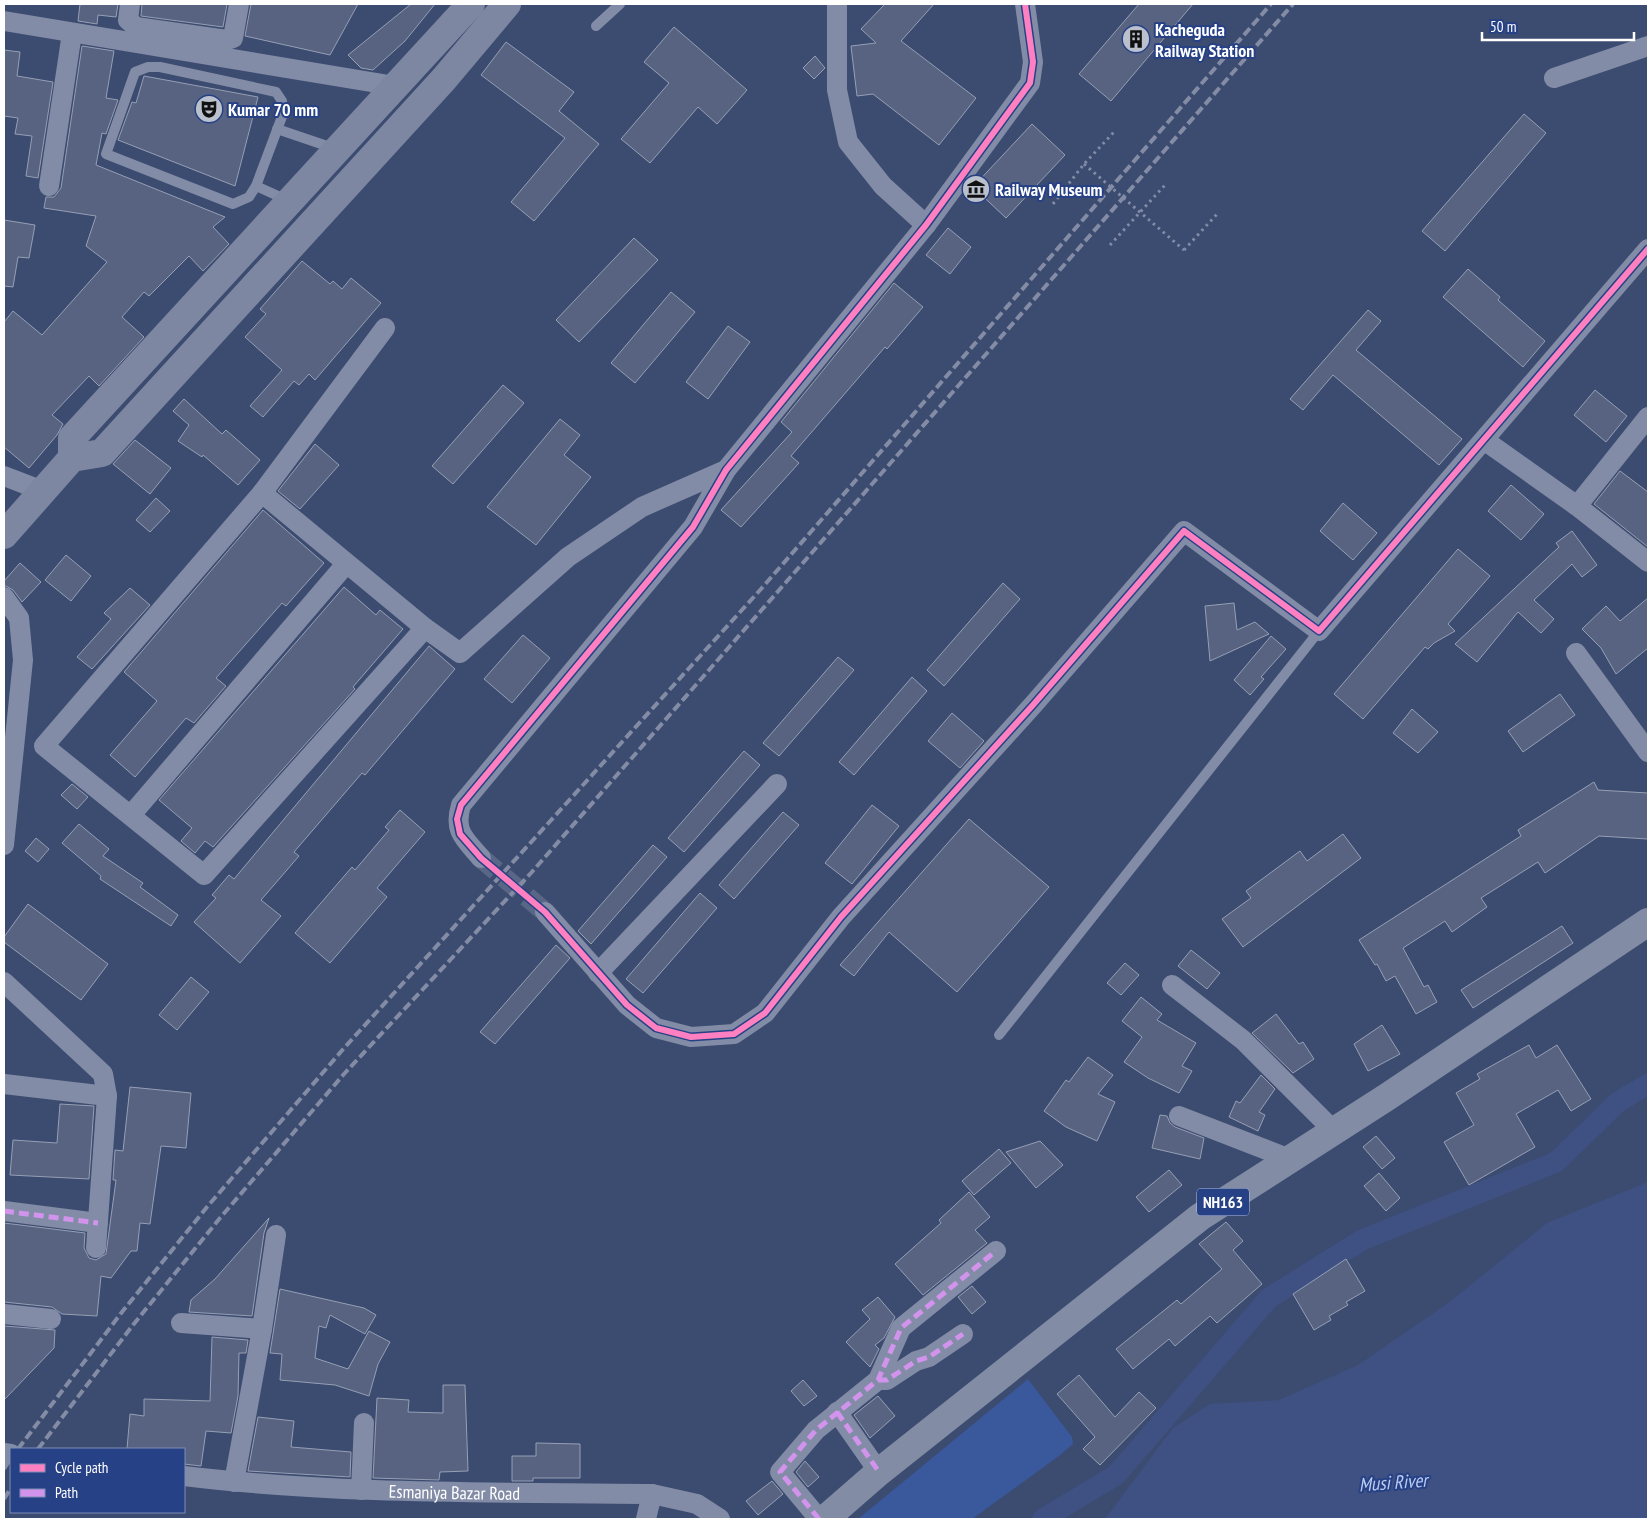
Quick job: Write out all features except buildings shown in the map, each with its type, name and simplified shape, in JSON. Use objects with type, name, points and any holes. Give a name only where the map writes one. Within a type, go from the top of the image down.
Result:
[{"type":"highway","name":"NH163","points":[[826,1519],[879,1472],[1200,1217],[1648,922]]},
{"type":"main road","points":[[72,458],[72,438],[471,4]]},
{"type":"main road","points":[[4,535],[72,458],[102,453],[438,86],[507,4]]},
{"type":"street","points":[[130,4],[128,20],[136,28],[227,40],[233,38],[239,4]]},
{"type":"street","points":[[837,4],[837,90],[848,142],[883,186],[926,225]]},
{"type":"street","points":[[481,858],[460,834],[457,819],[461,805],[693,528],[726,470],[926,225],[1030,83],[1032,62],[1025,4]]},
{"type":"street","points":[[4,21],[395,86]]},
{"type":"street","points":[[49,186],[72,32]]},
{"type":"street","points":[[1554,78],[1648,46]]},
{"type":"street","points":[[545,912],[627,1005],[656,1028],[692,1037],[734,1034],[765,1013],[841,917],[1033,705],[1184,531],[1319,632],[1648,249]]},
{"type":"street","points":[[386,328],[262,493],[44,746],[204,875],[425,628]]},
{"type":"street","points":[[1577,506],[1648,417]]},
{"type":"street","points":[[1484,440],[1577,506],[1648,562]]},
{"type":"street","points":[[262,493],[425,628],[460,653],[568,557],[642,507],[726,470]]},
{"type":"street","points":[[4,476],[43,491]]},
{"type":"street","points":[[131,815],[346,564]]},
{"type":"street","points":[[4,597],[20,618],[23,660],[10,739],[4,845]]},
{"type":"street","points":[[1576,653],[1648,752]]},
{"type":"street","points":[[598,973],[777,784]]},
{"type":"street","points":[[4,982],[103,1074],[107,1096],[96,1248]]},
{"type":"street","points":[[1172,985],[1243,1040],[1334,1130]]},
{"type":"street","points":[[4,1084],[107,1096]]},
{"type":"street","points":[[1179,1116],[1290,1158]]},
{"type":"street","points":[[4,1211],[98,1223]]},
{"type":"street","points":[[234,1482],[262,1329],[276,1235]]},
{"type":"street","points":[[819,1519],[780,1472],[816,1430],[878,1380],[901,1328],[996,1251]]},
{"type":"street","points":[[4,1314],[51,1319]]},
{"type":"street","points":[[181,1323],[262,1329]]},
{"type":"street","points":[[878,1380],[887,1380],[916,1361],[929,1357],[963,1334]]},
{"type":"street","points":[[837,1412],[879,1472]]},
{"type":"street","points":[[361,1490],[364,1422]]},
{"type":"street","name":"Esmaniya Bazar Road","points":[[185,1476],[234,1482],[361,1490],[652,1494],[697,1504],[720,1519]]},
{"type":"street","points":[[646,1519],[652,1494]]},
{"type":"lane","points":[[596,26],[620,4]]},
{"type":"lane","points":[[148,67],[160,67],[276,92],[282,101],[283,114],[277,129],[256,186],[249,197],[233,204],[106,154],[134,72],[148,67]]},
{"type":"lane","points":[[277,129],[337,149]]},
{"type":"lane","points":[[256,186],[289,201]]},
{"type":"lane","points":[[1000,1035],[1319,632]]},
{"type":"path","points":[[1053,204],[1084,164],[1114,132]]},
{"type":"path","points":[[1084,164],[1184,250],[1218,213]]},
{"type":"path","points":[[1110,244],[1166,185]]},
{"type":"shaded area","points":[[1028,1379],[1072,1437],[1073,1444],[1059,1456],[972,1519],[858,1519]]},
{"type":"water","name":"Musi River","points":[[1648,1182],[1648,1519],[1105,1519],[1173,1428],[1210,1404],[1279,1400],[1358,1365],[1451,1301],[1547,1223]]},
{"type":"waterway","points":[[1043,1519],[1116,1475],[1269,1298],[1362,1240],[1556,1162],[1618,1102],[1648,1084]]},
{"type":"tunnel","points":[[481,858],[545,912]]},
{"type":"railway","points":[[19,1448],[122,1312],[207,1207],[345,1047],[761,589],[1271,4]]},
{"type":"railway","points":[[39,1448],[133,1325],[220,1218],[344,1074],[531,873],[1293,4]]},
{"type":"railway","points":[[4,1469],[10,1460]]},
{"type":"railway","points":[[4,1499],[10,1490]]},
{"type":"marked path","points":[[4,1211],[98,1223]]},
{"type":"marked path","points":[[819,1519],[780,1472],[816,1430],[878,1380],[901,1328],[996,1251]]},
{"type":"marked path","points":[[878,1380],[887,1380],[916,1361],[929,1357],[963,1334]]},
{"type":"marked path","points":[[837,1412],[879,1472]]},
{"type":"cycle path","points":[[1025,4],[1033,62],[1030,83],[926,225],[726,470],[693,527],[461,805],[457,819],[460,834],[481,858],[545,912],[627,1005],[656,1028],[691,1037],[734,1034],[765,1013],[841,917],[1033,705],[1184,531],[1319,631],[1648,249]]},
{"type":"place","name":"Kacheguda Railway Station","points":[[1136,39]]},
{"type":"place","name":"Kumar 70 mm","points":[[209,109]]},
{"type":"place","name":"Railway Museum","points":[[976,189]]}]
